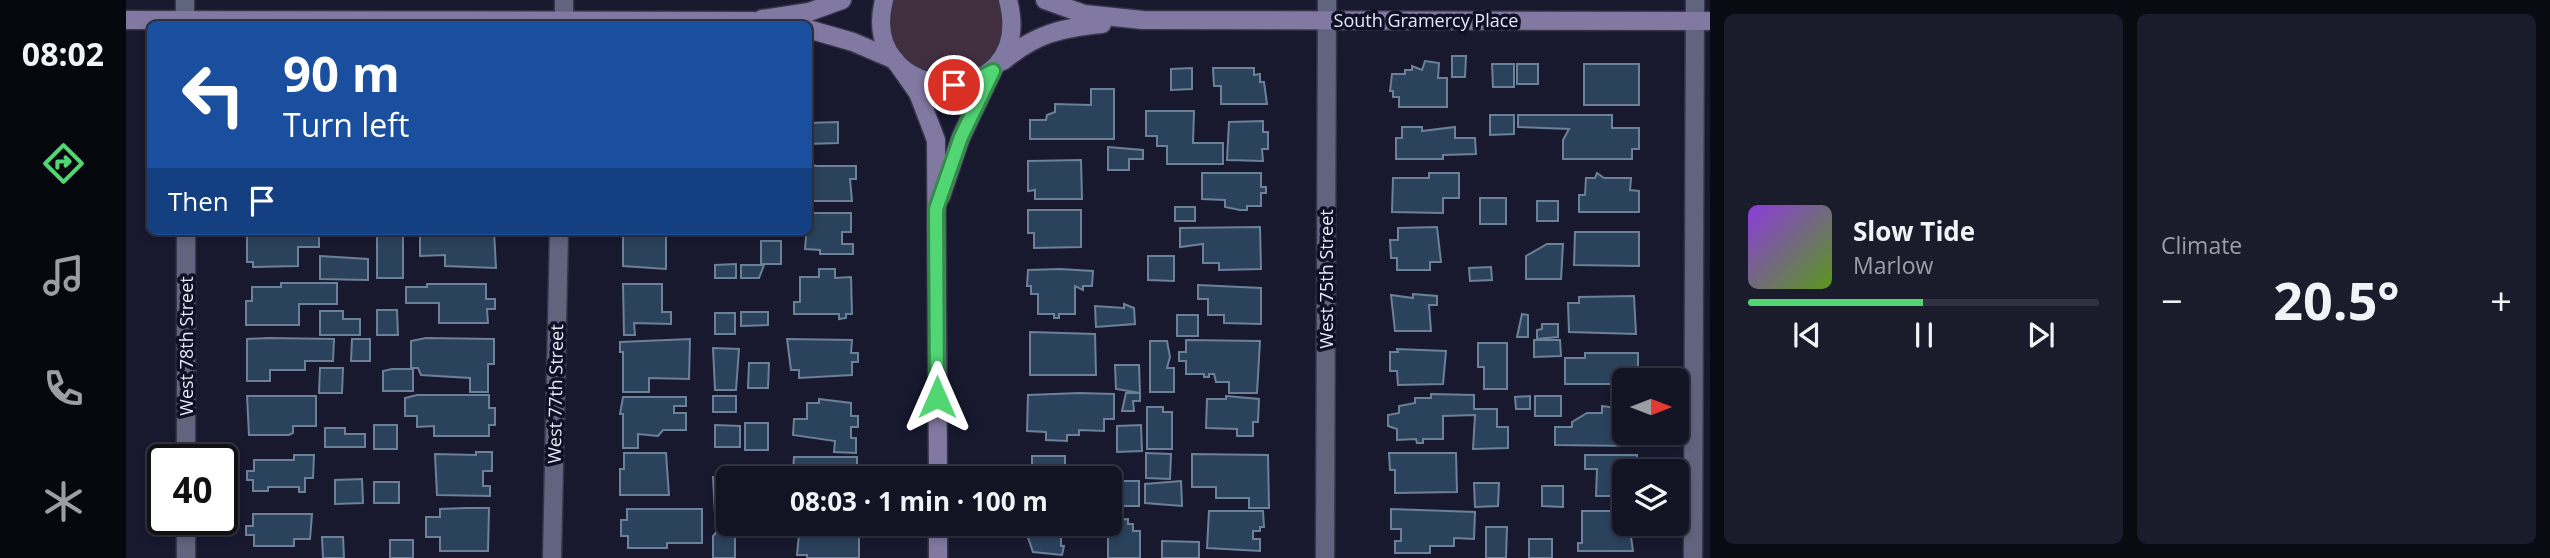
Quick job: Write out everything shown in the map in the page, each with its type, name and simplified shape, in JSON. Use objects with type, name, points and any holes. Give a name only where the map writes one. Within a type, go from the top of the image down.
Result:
[{"type":"street","points":[[186,0],[186,21]]},
{"type":"street","points":[[564,0],[564,21]]},
{"type":"street","points":[[752,21],[809,12],[842,0]]},
{"type":"street","points":[[884,0],[880,16],[884,41],[918,93],[936,140],[938,466]]},
{"type":"street","points":[[936,209],[961,137],[994,69],[1009,45],[1012,14],[1008,0]]},
{"type":"street","name":"South Gramercy Place","points":[[1045,0],[1084,14],[1143,20]]},
{"type":"street","name":"West 75th Street","points":[[1325,558],[1327,0]]},
{"type":"street","points":[[1693,558],[1702,21],[1695,0]]},
{"type":"street","points":[[126,20],[156,21]]},
{"type":"street","name":"South Gramercy Place","points":[[994,69],[1026,42],[1065,27],[1143,20],[1702,21]]},
{"type":"street","points":[[812,30],[853,42],[896,61],[913,77],[939,86],[970,83],[994,69]]},
{"type":"street","name":"West 78th Street","points":[[186,235],[186,444]]},
{"type":"street","name":"West 77th Street","points":[[552,558],[559,235]]},
{"type":"street","points":[[186,535],[186,558]]},
{"type":"street","points":[[938,536],[938,558]]},
{"type":"shaded area","points":[[891,0],[1001,0],[1000,47],[989,62],[966,80],[913,69],[888,38]]},
{"type":"building","points":[[1452,56],[1466,56],[1465,77],[1452,77]]},
{"type":"building","points":[[1425,61],[1439,63],[1438,78],[1447,78],[1447,107],[1399,107],[1399,97],[1393,97],[1393,91],[1390,91],[1392,74],[1405,74],[1405,70],[1412,70],[1412,66],[1422,70]]},
{"type":"building","points":[[1492,64],[1514,64],[1514,87],[1493,87]]},
{"type":"building","points":[[1517,64],[1538,64],[1538,84],[1517,84]]},
{"type":"building","points":[[1584,64],[1639,64],[1639,105],[1584,105]]},
{"type":"building","points":[[1192,68],[1192,89],[1171,90],[1171,69]]},
{"type":"building","points":[[1213,68],[1254,68],[1254,75],[1260,74],[1260,82],[1264,82],[1267,104],[1221,104],[1221,86],[1214,86]]},
{"type":"building","points":[[1091,89],[1114,89],[1114,139],[1030,139],[1030,120],[1046,120],[1047,115],[1055,112],[1055,104],[1091,105]]},
{"type":"building","points":[[1146,111],[1194,111],[1193,143],[1223,143],[1223,164],[1167,164],[1167,146],[1157,146],[1157,136],[1146,136]]},
{"type":"building","points":[[1490,115],[1514,115],[1514,134],[1490,135]]},
{"type":"building","points":[[1518,115],[1612,115],[1612,128],[1639,128],[1639,149],[1632,149],[1632,159],[1563,159],[1563,140],[1569,129],[1518,127]]},
{"type":"building","points":[[1263,121],[1263,132],[1268,132],[1268,149],[1262,149],[1263,161],[1227,160],[1229,122]]},
{"type":"building","points":[[838,122],[838,143],[812,144],[812,123]]},
{"type":"building","points":[[1402,127],[1422,127],[1422,131],[1455,127],[1455,138],[1475,138],[1476,154],[1443,155],[1443,159],[1396,159],[1396,138],[1402,138]]},
{"type":"building","points":[[1108,147],[1143,150],[1143,159],[1129,159],[1129,170],[1108,170]]},
{"type":"building","points":[[1081,160],[1082,199],[1035,199],[1035,190],[1028,191],[1028,161]]},
{"type":"building","points":[[812,164],[856,166],[856,179],[850,179],[852,201],[812,201]]},
{"type":"building","points":[[1202,173],[1261,173],[1261,187],[1266,187],[1266,193],[1261,193],[1261,206],[1247,206],[1247,210],[1240,210],[1225,207],[1225,200],[1202,199]]},
{"type":"building","points":[[1429,173],[1459,173],[1459,198],[1443,198],[1443,213],[1392,212],[1393,178],[1429,178]]},
{"type":"building","points":[[1597,173],[1604,178],[1631,178],[1630,190],[1639,191],[1639,212],[1579,212],[1579,195],[1585,195],[1586,178],[1595,178]]},
{"type":"building","points":[[1480,198],[1506,198],[1506,224],[1480,224]]},
{"type":"building","points":[[1537,201],[1558,201],[1558,221],[1537,221]]},
{"type":"building","points":[[1175,207],[1195,207],[1195,221],[1175,221]]},
{"type":"building","points":[[1028,210],[1081,210],[1081,247],[1034,248],[1034,233],[1028,233]]},
{"type":"building","points":[[812,213],[851,213],[851,232],[842,232],[842,244],[853,244],[853,254],[820,254],[820,250],[805,249],[806,235],[812,235]]},
{"type":"building","points":[[1260,227],[1261,269],[1219,270],[1219,263],[1203,263],[1203,244],[1180,247],[1180,228]]},
{"type":"building","points":[[1437,227],[1441,262],[1430,262],[1430,270],[1397,270],[1397,258],[1391,258],[1390,240],[1398,240],[1398,228]]},
{"type":"building","points":[[1575,232],[1639,232],[1639,266],[1574,265]]},
{"type":"building","points":[[247,235],[319,235],[319,247],[298,247],[298,266],[253,267],[253,262],[247,262]]},
{"type":"building","points":[[377,235],[403,235],[403,278],[377,278]]},
{"type":"building","points":[[420,235],[494,235],[496,268],[445,266],[445,255],[420,256]]},
{"type":"building","points":[[623,235],[666,235],[666,269],[623,266]]},
{"type":"building","points":[[761,241],[781,241],[781,264],[761,264]]},
{"type":"building","points":[[1547,244],[1563,244],[1561,279],[1526,279],[1526,256]]},
{"type":"building","points":[[320,256],[368,259],[368,280],[320,279]]},
{"type":"building","points":[[1148,256],[1174,256],[1174,281],[1148,280]]},
{"type":"building","points":[[736,264],[736,278],[715,278],[715,265]]},
{"type":"building","points":[[741,265],[764,265],[759,278],[741,278]]},
{"type":"building","points":[[1491,267],[1492,280],[1470,281],[1469,268]]},
{"type":"building","points":[[819,269],[835,269],[835,278],[851,277],[852,314],[846,314],[846,318],[839,319],[839,314],[794,314],[794,302],[800,302],[800,277],[819,277]]},
{"type":"building","points":[[1028,270],[1093,271],[1092,286],[1083,286],[1083,290],[1075,286],[1075,314],[1059,314],[1059,318],[1054,318],[1054,314],[1038,314],[1038,294],[1031,294],[1031,286],[1027,286]]},
{"type":"building","points":[[281,283],[337,283],[337,304],[299,304],[299,325],[246,325],[246,301],[252,301],[252,287],[281,287]]},
{"type":"building","points":[[427,284],[486,284],[486,299],[495,299],[495,309],[487,309],[488,323],[439,323],[439,303],[406,303],[406,287],[427,287]]},
{"type":"building","points":[[623,284],[662,284],[662,312],[671,312],[671,324],[634,323],[635,335],[624,335]]},
{"type":"building","points":[[1198,285],[1261,288],[1261,324],[1224,323],[1224,315],[1208,315],[1208,299],[1198,299]]},
{"type":"building","points":[[1413,294],[1437,296],[1437,305],[1429,305],[1431,331],[1395,331],[1391,295],[1413,298]]},
{"type":"building","points":[[1634,296],[1636,334],[1569,332],[1568,303],[1579,303],[1579,297]]},
{"type":"building","points":[[1124,304],[1134,308],[1135,324],[1096,327],[1095,306],[1124,308]]},
{"type":"building","points":[[377,310],[397,310],[398,335],[377,335]]},
{"type":"building","points":[[320,311],[343,311],[343,319],[360,319],[360,335],[320,335]]},
{"type":"building","points":[[741,312],[768,312],[768,325],[741,326]]},
{"type":"building","points":[[715,313],[735,313],[735,334],[715,334]]},
{"type":"building","points":[[1522,314],[1528,315],[1528,337],[1517,337]]},
{"type":"building","points":[[1177,315],[1198,315],[1198,336],[1177,336]]},
{"type":"building","points":[[1542,324],[1558,324],[1558,337],[1537,339],[1537,330],[1542,329]]},
{"type":"building","points":[[1030,332],[1095,334],[1096,375],[1030,375]]},
{"type":"building","points":[[426,338],[494,339],[494,364],[488,364],[488,392],[470,392],[470,378],[421,375],[418,368],[411,368],[411,341]]},
{"type":"building","points":[[247,339],[334,339],[333,361],[305,361],[305,370],[270,370],[270,381],[247,381]]},
{"type":"building","points":[[352,339],[370,339],[370,361],[351,361]]},
{"type":"building","points":[[690,339],[689,379],[649,378],[649,392],[623,392],[623,352],[620,352],[620,342]]},
{"type":"building","points":[[787,339],[852,340],[851,353],[858,353],[858,362],[852,362],[852,375],[799,378],[799,370],[791,370]]},
{"type":"building","points":[[1186,340],[1260,341],[1257,393],[1229,393],[1229,382],[1216,382],[1214,374],[1204,377],[1204,374],[1186,374],[1186,361],[1179,361],[1179,352],[1186,352]]},
{"type":"building","points":[[1534,340],[1560,340],[1561,356],[1534,357]]},
{"type":"building","points":[[1150,341],[1167,341],[1170,357],[1167,368],[1174,368],[1174,392],[1150,392]]},
{"type":"building","points":[[1478,343],[1507,343],[1507,389],[1484,389],[1484,367],[1478,367]]},
{"type":"building","points":[[713,348],[739,349],[736,390],[715,390]]},
{"type":"building","points":[[1397,349],[1446,351],[1443,384],[1398,385],[1397,371],[1390,371],[1390,352],[1398,352]]},
{"type":"building","points":[[1585,353],[1638,353],[1638,368],[1612,368],[1612,384],[1565,384],[1565,358],[1585,358]]},
{"type":"building","points":[[749,363],[769,363],[768,388],[748,388]]},
{"type":"building","points":[[1115,365],[1139,365],[1140,393],[1116,389]]},
{"type":"building","points":[[320,368],[343,368],[342,393],[319,393]]},
{"type":"building","points":[[413,369],[413,391],[383,391],[383,371]]},
{"type":"building","points":[[1126,393],[1140,393],[1140,401],[1133,401],[1134,411],[1122,411]]},
{"type":"building","points":[[1114,394],[1114,419],[1104,419],[1104,431],[1079,430],[1079,435],[1067,435],[1067,441],[1046,440],[1046,432],[1027,431],[1028,395]]},
{"type":"building","points":[[1431,394],[1474,395],[1474,409],[1497,409],[1497,427],[1508,427],[1508,448],[1473,449],[1475,415],[1443,416],[1443,439],[1423,439],[1423,443],[1417,443],[1416,439],[1397,440],[1397,429],[1388,426],[1388,415],[1399,413],[1399,406],[1415,403],[1415,398],[1431,398]]},
{"type":"building","points":[[417,395],[489,395],[489,408],[495,408],[495,425],[489,425],[489,436],[434,436],[434,426],[417,427],[417,416],[405,416],[405,398]]},
{"type":"building","points":[[247,396],[316,396],[316,426],[293,426],[293,433],[289,435],[249,435]]},
{"type":"building","points":[[713,396],[736,396],[736,412],[713,412]]},
{"type":"building","points":[[1226,396],[1259,399],[1258,422],[1253,422],[1253,436],[1237,436],[1237,429],[1206,428],[1207,399],[1226,399]]},
{"type":"building","points":[[1530,396],[1530,409],[1516,409],[1515,397]]},
{"type":"building","points":[[1535,396],[1561,396],[1561,416],[1535,416]]},
{"type":"building","points":[[623,397],[686,397],[686,406],[674,406],[674,413],[686,413],[686,430],[663,430],[658,436],[638,434],[638,448],[623,448],[623,414],[620,414]]},
{"type":"building","points":[[819,399],[851,403],[851,416],[858,416],[858,427],[851,427],[851,438],[856,438],[856,453],[834,452],[835,441],[793,435],[794,419],[807,419],[807,403],[819,403]]},
{"type":"building","points":[[1602,406],[1612,407],[1612,445],[1630,446],[1555,445],[1555,427],[1572,427],[1572,422],[1587,413],[1602,413]]},
{"type":"building","points":[[1147,407],[1163,407],[1163,412],[1172,412],[1172,449],[1147,449]]},
{"type":"building","points":[[745,423],[768,423],[768,450],[745,450]]},
{"type":"building","points":[[374,425],[397,425],[397,449],[374,449]]},
{"type":"building","points":[[715,425],[740,426],[740,447],[715,447]]},
{"type":"building","points":[[1141,425],[1142,451],[1117,452],[1117,426]]},
{"type":"building","points":[[325,428],[345,428],[345,434],[365,434],[365,447],[325,447]]},
{"type":"building","points":[[476,452],[492,452],[492,471],[483,471],[483,486],[490,486],[490,496],[437,495],[435,454],[476,455]]},
{"type":"building","points":[[624,453],[666,453],[669,495],[620,495],[620,469],[624,469]]},
{"type":"building","points":[[1146,453],[1171,454],[1170,479],[1146,478]]},
{"type":"building","points":[[1389,453],[1456,453],[1457,492],[1395,493],[1395,470],[1390,470]]},
{"type":"building","points":[[1192,454],[1268,455],[1269,508],[1249,508],[1249,498],[1216,498],[1216,487],[1192,487]]},
{"type":"building","points":[[294,455],[314,455],[313,478],[305,478],[305,492],[299,492],[299,487],[268,487],[268,491],[253,491],[253,480],[247,480],[247,471],[254,471],[254,460],[294,460]]},
{"type":"building","points":[[1585,455],[1637,455],[1637,459],[1612,459],[1612,496],[1596,496],[1597,469],[1585,469]]},
{"type":"building","points":[[1032,456],[1065,456],[1065,466],[1032,466]]},
{"type":"building","points":[[794,457],[857,457],[857,466],[793,466]]},
{"type":"building","points":[[713,477],[716,477],[715,513]]},
{"type":"building","points":[[362,479],[363,503],[335,504],[335,480]]},
{"type":"building","points":[[1122,481],[1139,481],[1139,506],[1122,506]]},
{"type":"building","points":[[1181,481],[1182,506],[1145,503],[1145,484]]},
{"type":"building","points":[[374,482],[399,482],[399,503],[374,503]]},
{"type":"building","points":[[1474,483],[1499,483],[1498,506],[1475,507]]},
{"type":"building","points":[[1542,486],[1563,486],[1563,507],[1542,506]]},
{"type":"building","points":[[489,508],[488,551],[440,551],[440,537],[426,537],[426,517],[440,517],[440,509]]},
{"type":"building","points":[[627,509],[702,509],[702,543],[667,543],[667,548],[628,548],[628,536],[621,536],[621,520],[627,520]]},
{"type":"building","points":[[1391,509],[1475,512],[1474,539],[1454,538],[1454,546],[1430,546],[1430,553],[1395,553],[1395,541],[1401,541],[1401,529],[1391,529]]},
{"type":"building","points":[[1209,511],[1263,511],[1264,527],[1260,527],[1260,531],[1253,531],[1253,539],[1260,539],[1260,551],[1207,548]]},
{"type":"building","points":[[1582,511],[1612,511],[1612,536],[1631,536],[1633,551],[1578,551],[1578,543],[1582,543]]},
{"type":"building","points":[[253,514],[312,514],[310,539],[294,539],[294,546],[254,546],[254,535],[246,535],[246,526],[253,526]]},
{"type":"building","points":[[1122,519],[1128,519],[1128,524],[1133,524],[1133,531],[1140,531],[1140,558],[1108,558],[1108,536],[1122,536]]},
{"type":"building","points":[[1486,527],[1507,527],[1506,558],[1486,558]]},
{"type":"building","points":[[716,532],[716,536],[735,536],[735,558],[713,558],[713,536]]},
{"type":"building","points":[[799,536],[859,536],[859,558],[807,558],[807,555],[797,555]]},
{"type":"building","points":[[1027,536],[1061,536],[1061,546],[1064,546],[1062,555],[1033,552]]},
{"type":"building","points":[[322,537],[343,537],[344,558],[323,558]]},
{"type":"building","points":[[1529,539],[1552,539],[1552,558],[1529,558]]},
{"type":"building","points":[[390,540],[413,540],[413,558],[390,558]]},
{"type":"building","points":[[1162,541],[1199,542],[1199,558],[1162,558]]},
{"type":"route","points":[[937,397],[936,209],[961,137],[993,71],[970,83],[954,85]]}]
